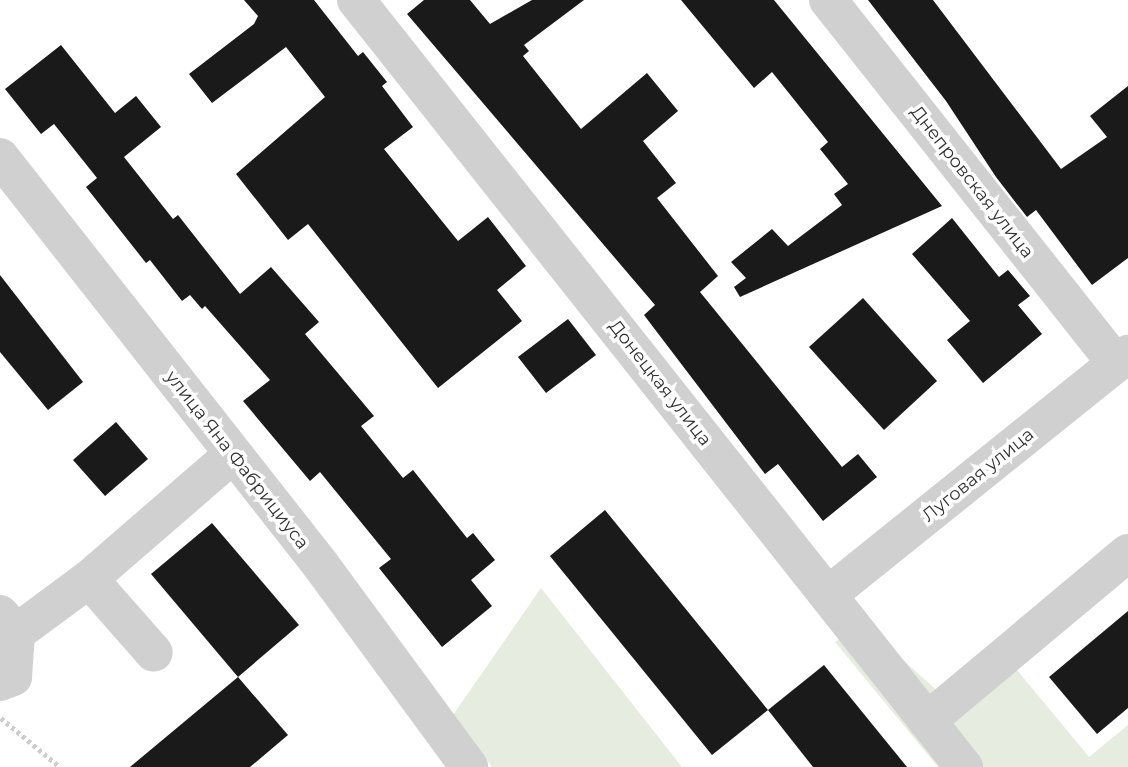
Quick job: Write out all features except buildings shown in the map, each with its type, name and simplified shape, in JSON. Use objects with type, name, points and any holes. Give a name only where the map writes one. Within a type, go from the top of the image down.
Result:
[{"type":"street","name":"Донецкая улица","points":[[356,0],[964,767]]},
{"type":"street","name":"Днепровская улица","points":[[828,0],[1122,359]]},
{"type":"street","name":"улица Яна Фабрициуса","points":[[0,157],[232,455],[469,767]]},
{"type":"street","name":"Луговая улица","points":[[828,595],[1122,359]]},
{"type":"street","points":[[0,682],[13,677],[8,623],[89,579],[232,455]]},
{"type":"street","points":[[927,721],[1128,553]]},
{"type":"street","points":[[89,579],[154,653]]},
{"type":"path","points":[[0,718],[60,767]]},
{"type":"shaded area","points":[[541,588],[682,767],[492,767],[453,715]]},
{"type":"shaded area","points":[[861,622],[963,714],[1017,670],[1089,757],[1128,725],[1128,767],[938,767],[835,642]]}]
